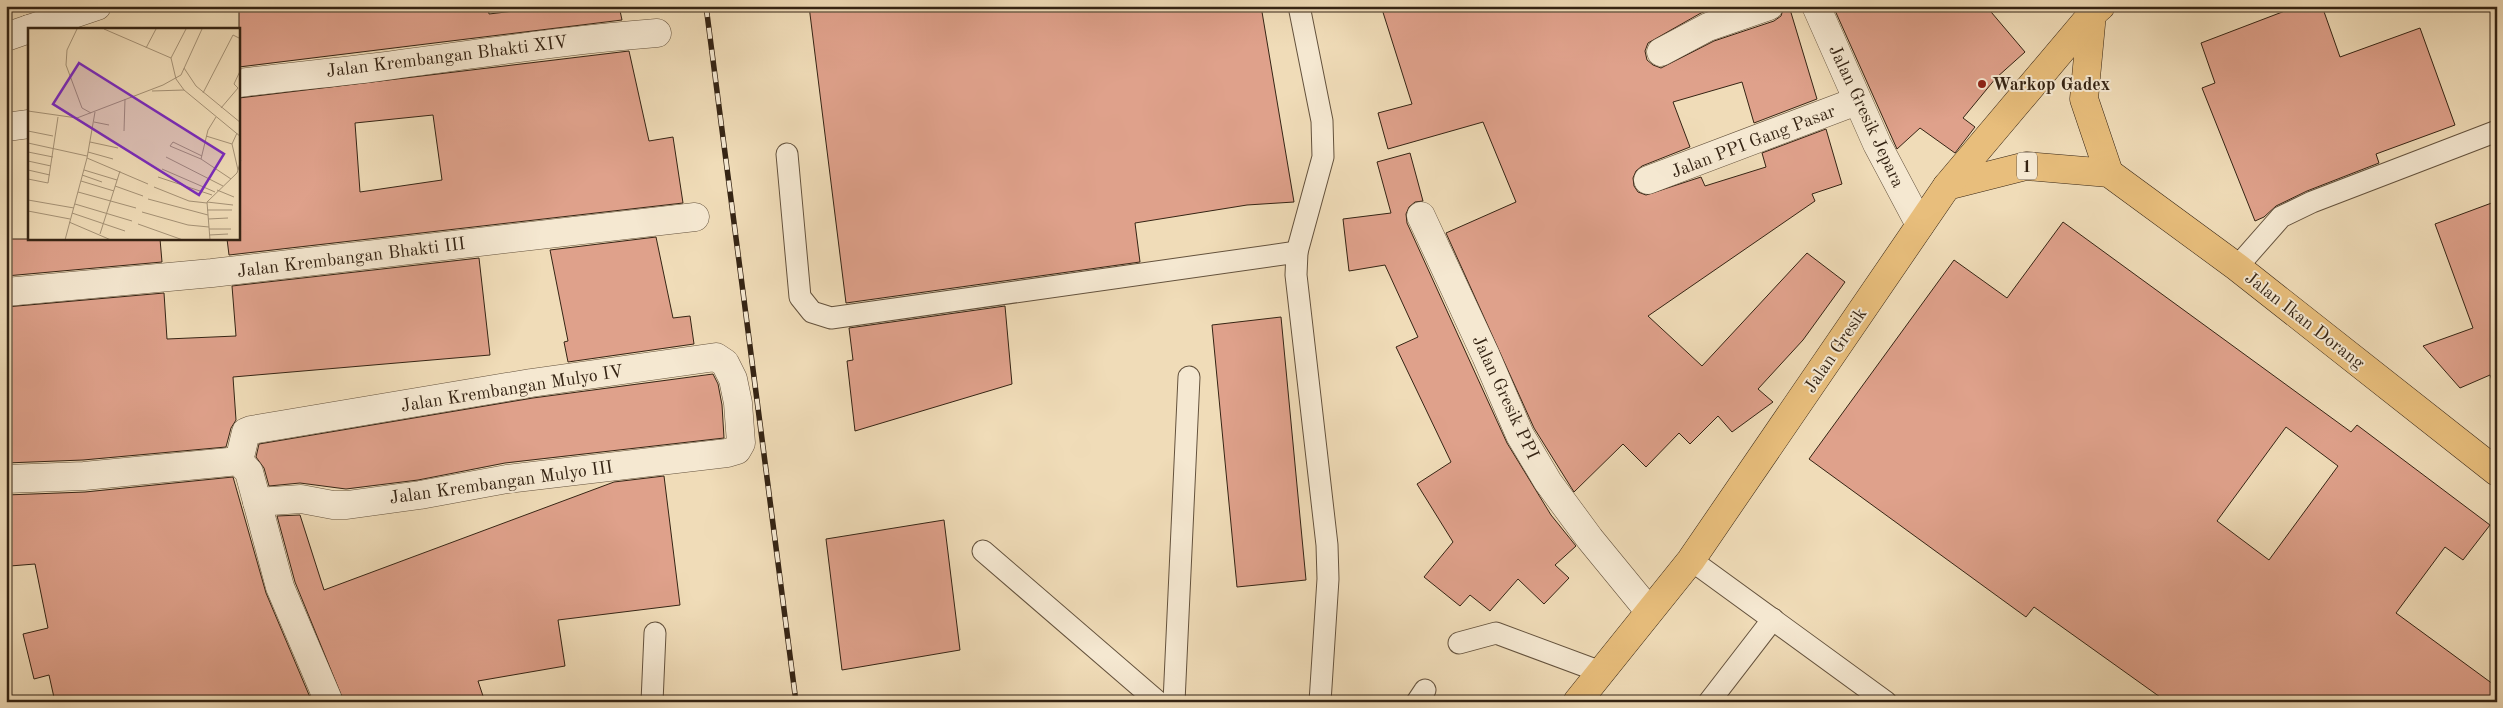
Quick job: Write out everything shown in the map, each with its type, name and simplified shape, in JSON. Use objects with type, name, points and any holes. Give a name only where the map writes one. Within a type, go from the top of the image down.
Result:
[{"type":"highway","points":[[2096,10],[2084,99],[2109,173]]},
{"type":"highway","name":"Jalan Gresik","points":[[1577,702],[1691,560],[1947,186],[2096,10]]},
{"type":"highway","name":"1","points":[[1947,186],[2026,166],[2109,173]]},
{"type":"highway","name":"Jalan Ikan Dorang","points":[[2109,173],[2237,267],[2497,472]]},
{"type":"street","points":[[32,28],[98,6]]},
{"type":"street","points":[[1660,52],[1708,27],[1769,6]]},
{"type":"street","name":"Jalan Gresik Jepara","points":[[1816,6],[1857,101],[1920,225]]},
{"type":"street","points":[[6,37],[28,29]]},
{"type":"street","name":"Jalan Krembangan Bhakti XIV","points":[[240,83],[377,67],[503,48],[538,46],[575,39],[657,33]]},
{"type":"street","name":"Jalan PPI Gang Pasar","points":[[1648,180],[1857,101]]},
{"type":"street","points":[[6,127],[28,124]]},
{"type":"street","name":"Jalan Gresik PPI","points":[[1421,216],[1486,356],[1520,435],[1548,482],[1585,532],[1650,611]]},
{"type":"street","name":"Jalan Krembangan Bhakti III","points":[[6,292],[212,273],[696,217]]},
{"type":"street","name":"Jalan Krembangan Mulyo IV","points":[[244,466],[246,432],[251,430],[530,384],[716,357],[725,363],[734,379],[741,443]]},
{"type":"street","name":"Jalan Krembangan Mulyo III","points":[[256,502],[301,499],[333,505],[347,505],[420,495],[507,479],[727,453],[737,450],[741,443]]},
{"type":"street","points":[[6,479],[244,466],[280,587],[329,702]]},
{"type":"lane","points":[[1299,6],[1322,120],[1323,157],[1297,252],[1296,275],[1327,545],[1328,579],[1320,702]]},
{"type":"lane","points":[[2237,267],[2280,217],[2312,202],[2497,131]]},
{"type":"lane","points":[[787,154],[800,296],[812,312],[830,318],[1297,252]]},
{"type":"lane","points":[[1174,702],[1189,377]]},
{"type":"lane","points":[[983,551],[1158,702]]},
{"type":"lane","points":[[1691,560],[1886,702]]},
{"type":"lane","points":[[1709,702],[1773,619]]},
{"type":"lane","points":[[652,702],[655,633]]},
{"type":"lane","points":[[1459,643],[1496,633],[1601,672]]},
{"type":"building","points":[[239,6],[488,6],[489,14],[556,6],[619,6],[622,20],[240,67]]},
{"type":"building","points":[[809,6],[1261,6],[1294,202],[1247,205],[1135,223],[1140,262],[846,303]]},
{"type":"building","points":[[1381,6],[1720,6],[1701,13],[1648,43],[1645,51],[1647,60],[1661,68],[1714,41],[1774,21],[1781,16],[1784,6],[1789,6],[1817,99],[1754,123],[1742,82],[1673,102],[1690,147],[1642,166],[1636,171],[1633,178],[1634,186],[1638,192],[1646,195],[1701,177],[1705,186],[1766,167],[1762,153],[1826,129],[1842,184],[1812,194],[1815,201],[1648,316],[1702,366],[1807,253],[1845,282],[1803,340],[1758,389],[1773,402],[1732,432],[1718,416],[1690,444],[1679,433],[1646,467],[1623,444],[1574,492],[1534,428],[1446,233],[1516,202],[1483,122],[1388,149],[1378,113],[1412,104]]},
{"type":"building","points":[[1833,6],[1986,6],[2025,52],[1996,78],[1963,118],[1975,127],[1955,153],[1920,128],[1897,149]]},
{"type":"building","points":[[2298,6],[2322,6],[2340,57],[2420,28],[2455,125],[2376,154],[2379,163],[2307,191],[2276,206],[2264,217],[2255,221],[2202,88],[2215,83],[2201,43]]},
{"type":"building","points":[[629,51],[649,141],[673,137],[683,203],[229,255],[227,240],[240,240],[240,98]],"holes":[[[433,115],[442,180],[360,192],[355,123]]]},
{"type":"building","points":[[1410,153],[1423,201],[1415,202],[1409,207],[1406,214],[1407,223],[1507,443],[1551,515],[1576,546],[1555,565],[1569,578],[1544,604],[1518,579],[1490,611],[1470,595],[1460,606],[1424,577],[1453,542],[1417,484],[1451,462],[1396,347],[1418,337],[1385,265],[1349,271],[1343,219],[1391,213],[1377,162]]},
{"type":"building","points":[[2497,201],[2497,382],[2493,383],[2490,375],[2460,388],[2423,346],[2473,328],[2435,224]]},
{"type":"building","points":[[2063,222],[2351,432],[2357,425],[2490,525],[2463,560],[2445,547],[2396,613],[2497,687],[2497,702],[2167,702],[2034,607],[2026,617],[1809,459],[1954,260],[2007,298]],"holes":[[[2286,427],[2338,466],[2269,560],[2217,521]]]},
{"type":"building","points":[[656,237],[673,318],[690,316],[694,344],[568,362],[564,342],[568,341],[550,250]]},
{"type":"building","points":[[6,239],[160,240],[162,262],[6,276]]},
{"type":"building","points":[[479,258],[490,355],[233,377],[236,420],[231,428],[226,447],[83,460],[6,463],[6,307],[164,293],[167,339],[236,336],[232,286]]},
{"type":"building","points":[[1005,306],[1012,384],[855,431],[847,361],[853,360],[849,328]]},
{"type":"building","points":[[1281,317],[1306,580],[1237,587],[1212,325]]},
{"type":"building","points":[[713,374],[718,384],[722,405],[724,438],[505,463],[418,480],[346,489],[300,483],[269,486],[264,468],[256,457],[259,444],[533,398]]},
{"type":"building","points":[[664,476],[680,605],[558,620],[565,666],[478,681],[485,702],[344,702],[295,582],[277,516],[300,515],[324,590],[614,482]]},
{"type":"building","points":[[233,477],[266,593],[312,702],[55,702],[49,675],[34,679],[23,634],[48,628],[35,564],[10,566],[6,536],[6,495],[85,492]]},
{"type":"building","points":[[944,520],[960,650],[842,670],[826,539]]},
{"type":"railway","points":[[706,6],[796,702]]},
{"type":"place","name":"Warkop Gadex","points":[[1982,84]]}]
